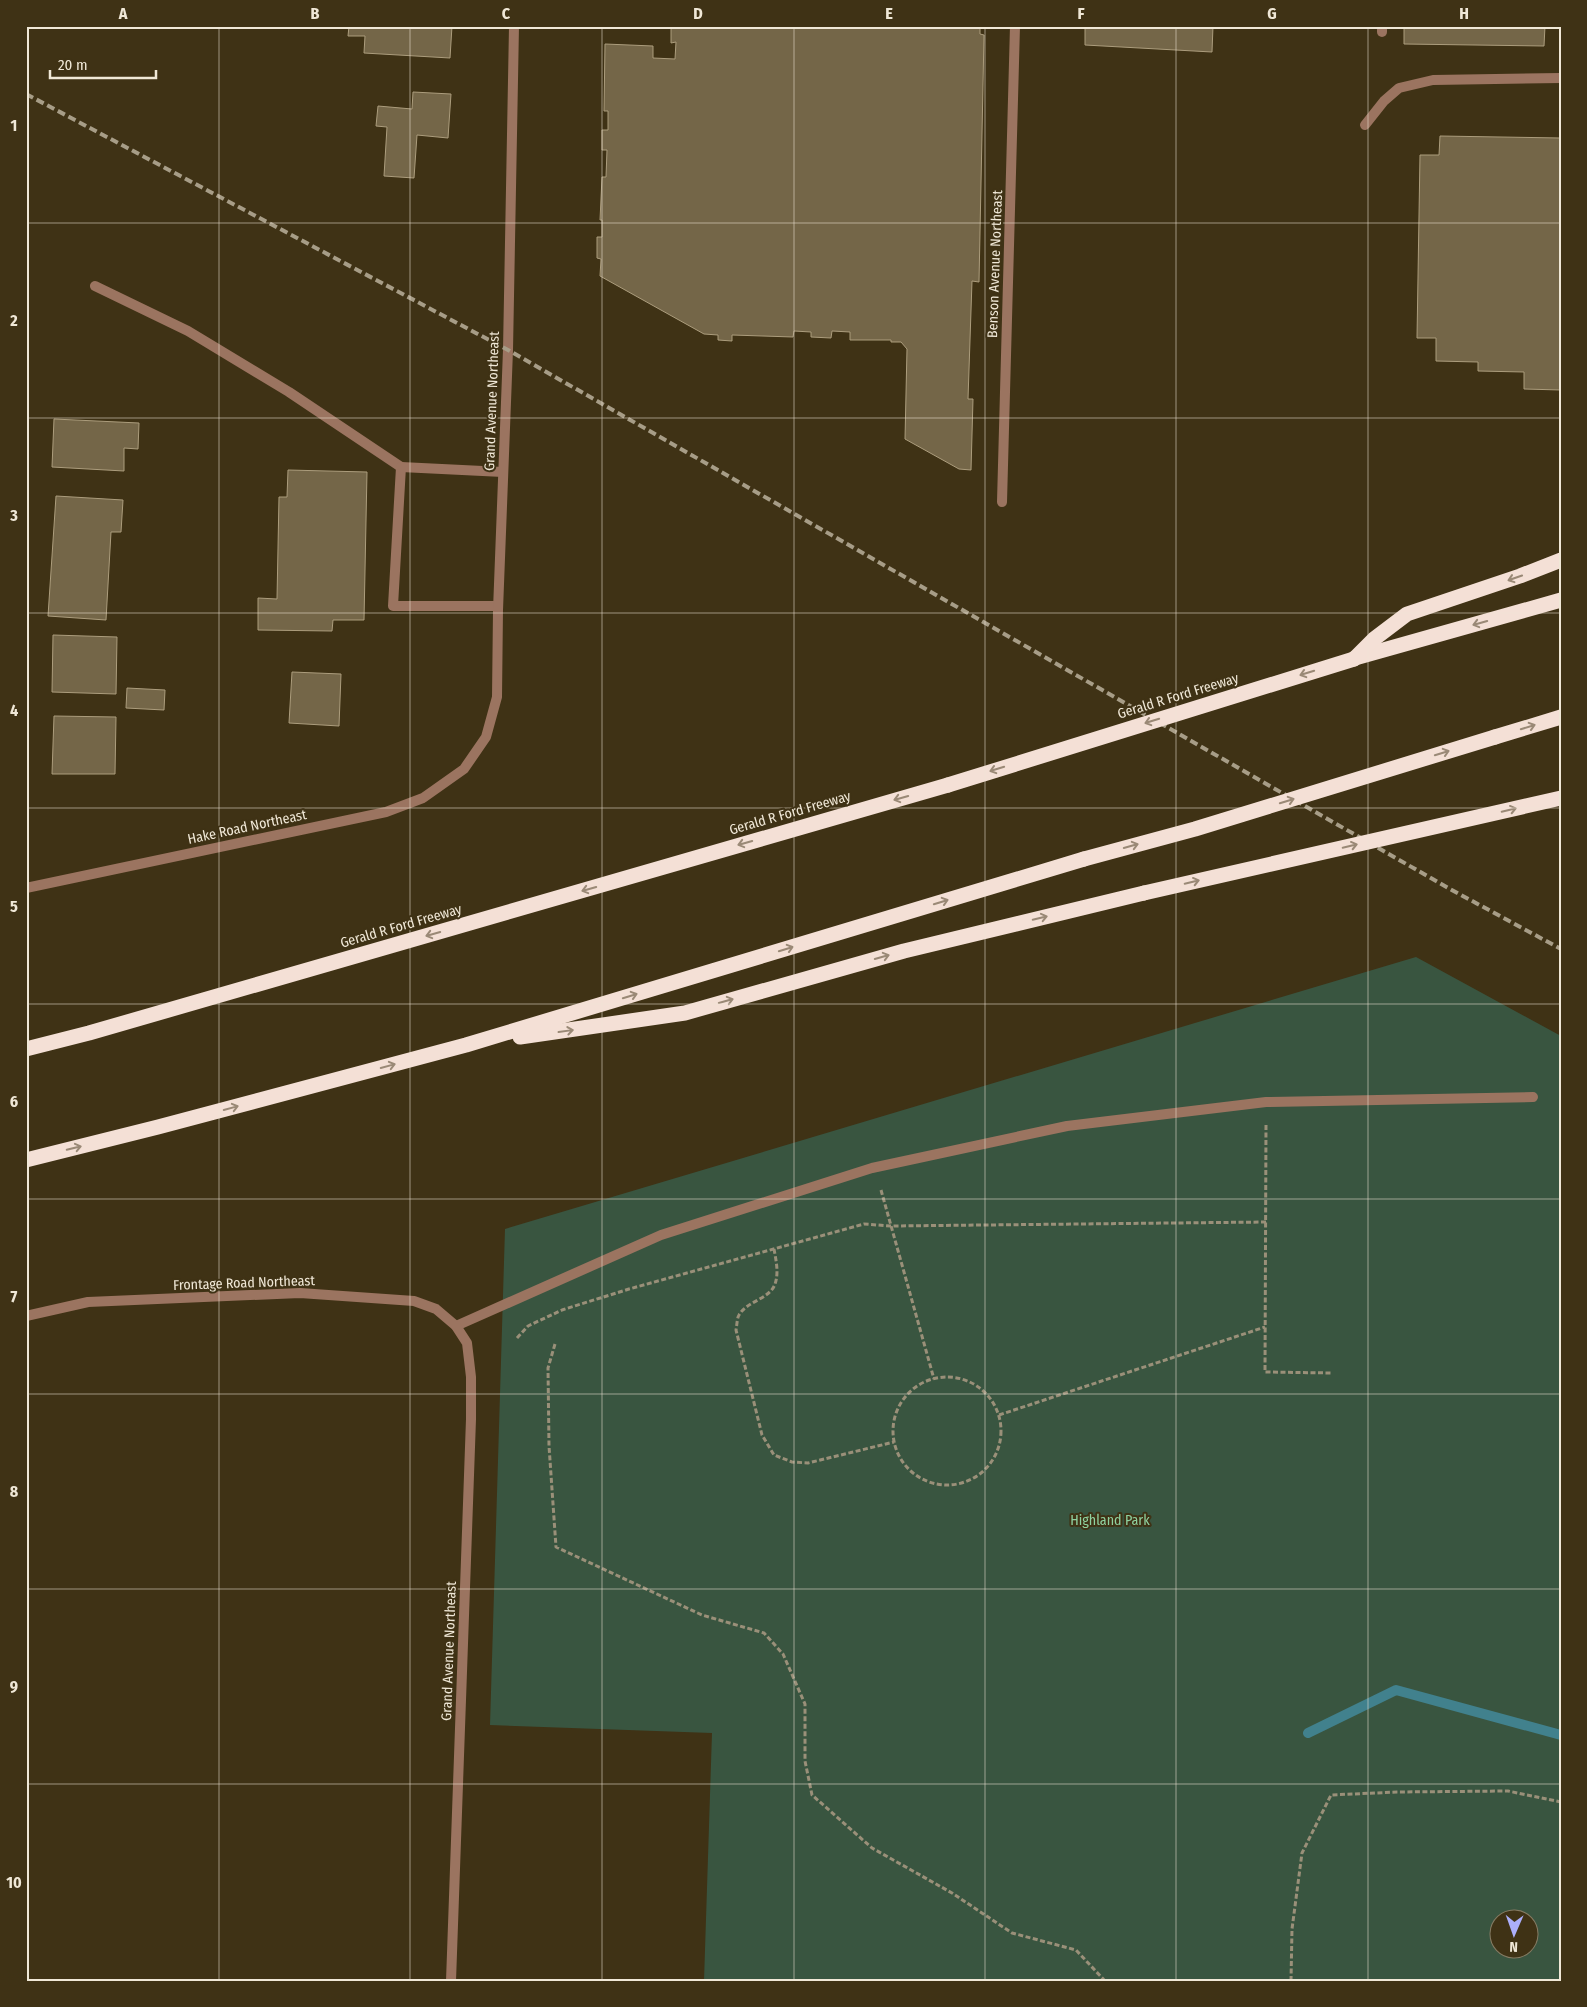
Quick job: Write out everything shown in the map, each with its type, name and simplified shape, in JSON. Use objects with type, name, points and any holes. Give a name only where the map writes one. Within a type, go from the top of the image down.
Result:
[{"type":"highway","points":[[1354,658],[1374,639],[1407,614],[1520,576],[1561,560]]},
{"type":"highway","name":"Gerald R Ford Freeway","points":[[26,1049],[89,1033],[948,785],[1354,658],[1561,600]]},
{"type":"highway","points":[[26,1160],[167,1125],[466,1045],[1084,860],[1195,829],[1561,718]]},
{"type":"highway","points":[[466,1045],[685,1013],[904,951],[1144,893],[1561,798]]},
{"type":"street","name":"Grand Avenue Northeast","points":[[464,770],[486,737],[497,697],[498,606],[508,340],[514,26]]},
{"type":"street","name":"Benson Avenue Northeast","points":[[1002,502],[1015,26]]},
{"type":"street","points":[[1365,125],[1384,101],[1399,88],[1433,80],[1561,78]]},
{"type":"street","points":[[95,286],[197,336],[290,392],[401,467],[503,472]]},
{"type":"street","points":[[401,467],[393,606],[498,606]]},
{"type":"street","name":"Hake Road Northeast","points":[[26,888],[386,812],[423,798],[464,770]]},
{"type":"street","points":[[456,1326],[661,1235],[875,1168],[1067,1126],[1266,1102],[1533,1097]]},
{"type":"street","name":"Frontage Road Northeast","points":[[26,1316],[88,1302],[300,1293],[414,1300],[436,1309],[456,1326]]},
{"type":"street","name":"Grand Avenue Northeast","points":[[451,1981],[471,1419],[471,1377],[467,1343],[456,1326]]},
{"type":"path","points":[[1266,1102],[1265,1372],[1332,1373]]},
{"type":"path","points":[[875,1168],[934,1379]]},
{"type":"path","points":[[516,1338],[528,1326],[562,1310],[629,1289],[864,1224],[891,1226],[1266,1222]]},
{"type":"path","points":[[774,1249],[777,1269],[775,1286],[766,1295],[752,1302],[739,1315],[736,1330],[762,1435],[774,1454],[792,1462],[808,1463],[830,1460],[894,1442]]},
{"type":"path","points":[[1000,1415],[1265,1327]]},
{"type":"path","points":[[555,1344],[548,1368],[549,1446],[556,1546],[702,1615],[764,1633],[783,1654],[804,1704],[805,1761],[812,1795],[872,1848],[952,1893],[1012,1933],[1076,1950],[1105,1981]]},
{"type":"path","points":[[942,1377],[960,1378],[977,1386],[991,1398],[1000,1415],[1002,1432],[999,1449],[991,1464],[978,1476],[962,1484],[945,1486],[928,1482],[913,1474],[901,1461],[894,1442],[893,1426],[898,1409],[908,1393],[934,1379],[942,1377]]},
{"type":"path","points":[[1291,1981],[1292,1929],[1302,1853],[1331,1795],[1397,1792],[1508,1791],[1561,1802]]},
{"type":"green space","name":"Highland Park","points":[[1416,957],[1561,1036],[1561,1981],[704,1981],[712,1733],[490,1725],[505,1229]]},
{"type":"building","points":[[349,26],[452,26],[450,58],[364,53],[365,36],[348,36]]},
{"type":"building","points":[[671,26],[980,26],[980,34],[984,35],[979,282],[972,281],[968,399],[973,399],[971,470],[959,469],[905,439],[907,349],[901,342],[891,342],[891,340],[850,340],[850,332],[832,331],[831,338],[811,337],[811,332],[794,331],[793,337],[732,335],[732,341],[718,340],[718,335],[704,334],[600,276],[601,259],[597,258],[597,237],[602,237],[602,220],[600,220],[602,177],[606,177],[607,150],[602,150],[602,130],[608,130],[608,111],[604,111],[605,44],[653,46],[653,58],[675,59],[676,42],[671,43]]},
{"type":"building","points":[[1085,26],[1213,26],[1212,52],[1085,45]]},
{"type":"building","points":[[1404,26],[1545,26],[1544,46],[1404,44]]},
{"type":"building","points":[[413,92],[451,94],[448,138],[417,135],[414,178],[384,176],[387,127],[376,126],[378,106],[412,109]]},
{"type":"building","points":[[1440,136],[1561,138],[1561,390],[1524,389],[1524,372],[1478,371],[1478,362],[1436,361],[1436,338],[1417,338],[1420,155],[1439,155]]},
{"type":"building","points":[[54,419],[139,423],[138,449],[124,448],[124,471],[52,467]]},
{"type":"building","points":[[288,470],[367,472],[364,620],[333,620],[332,631],[258,630],[258,598],[277,599],[279,497],[287,497]]},
{"type":"building","points":[[56,496],[123,500],[121,532],[111,532],[106,620],[48,616]]},
{"type":"building","points":[[53,635],[117,637],[116,694],[52,692]]},
{"type":"building","points":[[292,672],[341,674],[339,726],[289,723]]},
{"type":"building","points":[[127,688],[165,690],[164,710],[126,708]]},
{"type":"building","points":[[54,716],[116,717],[115,774],[52,774]]},
{"type":"waterway","points":[[1308,1733],[1396,1690],[1561,1735]]},
{"type":"railway","points":[[26,94],[508,350],[1450,889],[1561,949]]}]
